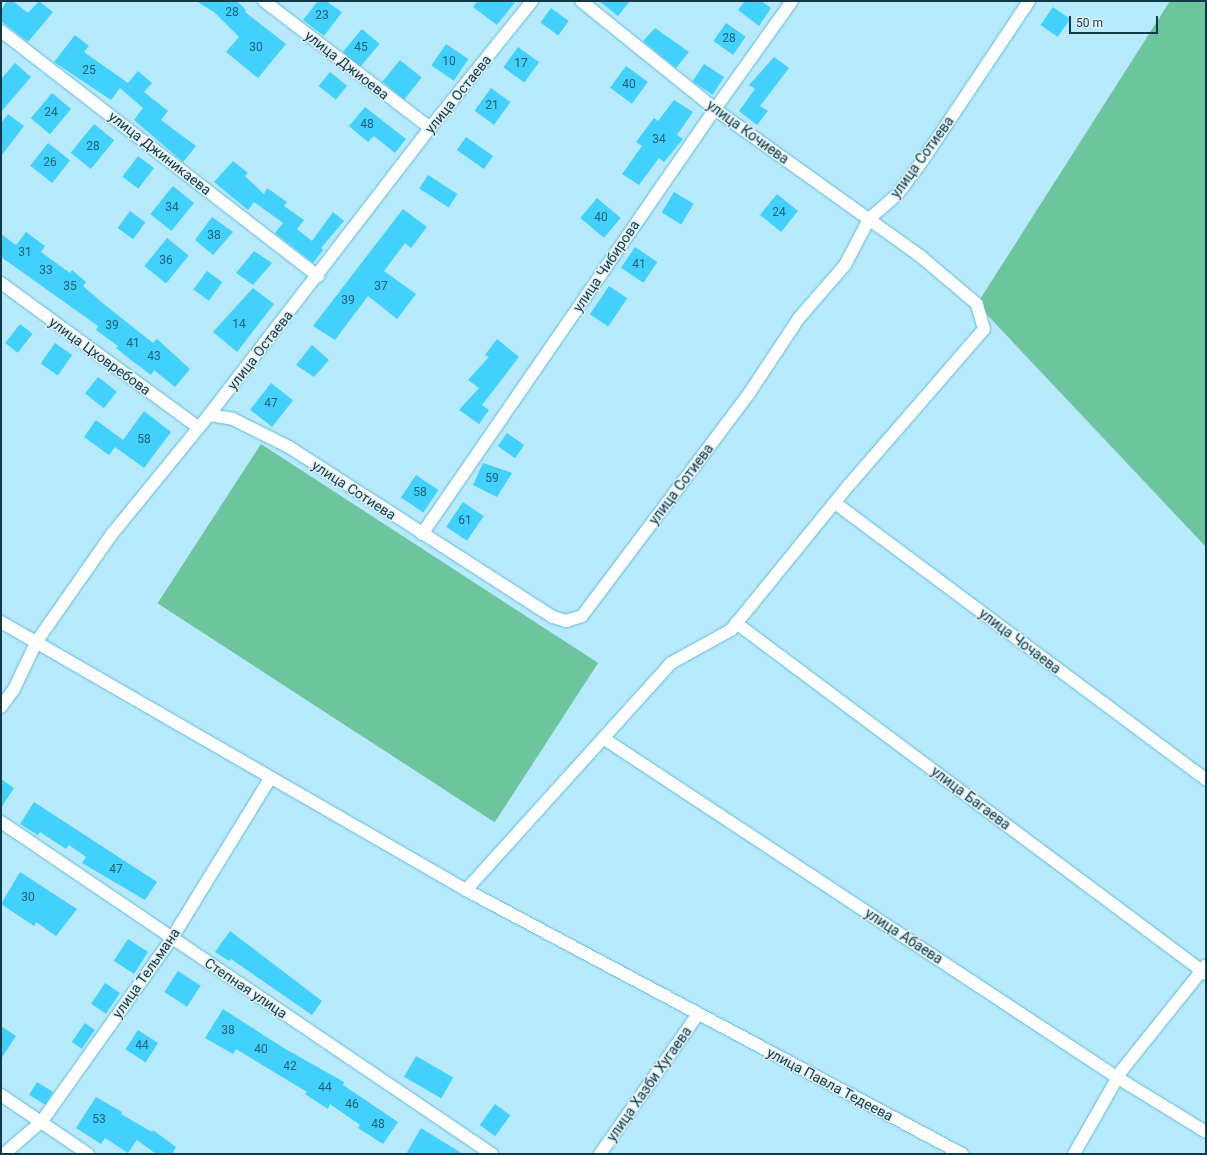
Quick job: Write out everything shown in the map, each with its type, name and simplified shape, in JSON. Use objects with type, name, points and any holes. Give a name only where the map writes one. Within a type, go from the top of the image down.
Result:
[{"type":"street","name":"улица Джиоева","points":[[264,1],[430,128]]},
{"type":"street","name":"улица Остаева","points":[[1,707],[14,689],[37,641],[112,534],[199,428],[318,276],[430,128],[532,1]]},
{"type":"street","name":"улица Кочиева","points":[[581,1],[714,109],[920,256],[977,304],[984,329],[835,503]]},
{"type":"street","name":"улица Чибирова","points":[[422,534],[714,109],[792,1]]},
{"type":"street","name":"улица Сотиева","points":[[209,415],[233,419],[258,429],[553,617],[566,621],[582,616],[750,392],[799,318],[845,265],[869,219],[897,195],[923,160],[1029,1]]},
{"type":"street","name":"улица Джиникаева","points":[[1,31],[318,276]]},
{"type":"street","name":"улица Цховребова","points":[[1,283],[199,428]]},
{"type":"street","points":[[466,890],[671,663],[731,630],[835,503]]},
{"type":"street","name":"улица Чочаева","points":[[835,503],[1206,780]]},
{"type":"street","name":"улица Павла Тедеева","points":[[1,622],[37,641],[270,779],[466,890],[962,1154]]},
{"type":"street","name":"улица Багаева","points":[[736,623],[1205,970]]},
{"type":"street","name":"улица Абаева","points":[[603,738],[1118,1078],[1206,1132]]},
{"type":"street","name":"улица Тельмана","points":[[4,1154],[42,1121],[172,938],[270,779]]},
{"type":"street","name":"Степная улица","points":[[1,822],[492,1154]]},
{"type":"street","points":[[1074,1154],[1118,1078],[1205,970]]},
{"type":"street","name":"улица Хазби Хугаева","points":[[600,1154],[698,1014]]},
{"type":"street","points":[[1,1095],[42,1121],[88,1154]]},
{"type":"green space","points":[[1170,1],[1206,1],[1206,547],[977,304]]},
{"type":"green space","points":[[261,444],[598,663],[495,822],[158,603]]},
{"type":"building","points":[[7,1],[13,1],[28,13],[39,1],[53,12],[28,42],[1,21],[1,10]]},
{"type":"building","points":[[196,1],[237,1],[246,10],[245,12],[286,44],[258,78],[226,52],[239,37],[214,12]]},
{"type":"building","points":[[318,1],[326,1],[342,12],[324,36],[303,20]]},
{"type":"building","points":[[478,1],[516,1],[497,25],[473,7]]},
{"type":"building","points":[[599,1],[630,1],[618,16]]},
{"type":"building","points":[[745,1],[761,1],[771,8],[759,26],[738,10]]},
{"type":"building","points":[[1053,7],[1070,19],[1058,37],[1040,25]]},
{"type":"building","points":[[551,8],[569,21],[558,35],[540,23]]},
{"type":"building","points":[[726,23],[746,37],[733,55],[713,41]]},
{"type":"building","points":[[655,28],[689,52],[676,68],[643,41]]},
{"type":"building","points":[[362,29],[380,44],[360,67],[343,52]]},
{"type":"building","points":[[75,35],[89,46],[84,52],[128,83],[138,71],[152,83],[144,92],[168,111],[161,120],[196,146],[183,162],[134,120],[143,108],[120,88],[111,100],[54,62]]},
{"type":"building","points":[[446,44],[468,59],[454,81],[431,66]]},
{"type":"building","points":[[518,47],[539,62],[524,83],[503,67]]},
{"type":"building","points":[[774,57],[789,68],[760,106],[768,111],[757,125],[739,111],[755,89],[749,85]]},
{"type":"building","points":[[400,60],[422,78],[404,99],[382,82]]},
{"type":"building","points":[[15,63],[31,77],[1,112],[1,79]]},
{"type":"building","points":[[704,64],[724,77],[713,95],[693,82]]},
{"type":"building","points":[[626,66],[648,82],[632,104],[610,88]]},
{"type":"building","points":[[330,72],[347,86],[336,100],[319,86]]},
{"type":"building","points":[[491,88],[510,102],[494,125],[475,111]]},
{"type":"building","points":[[52,93],[71,109],[50,134],[31,118]]},
{"type":"building","points":[[674,100],[693,112],[677,135],[683,139],[664,162],[659,158],[639,185],[622,174],[642,146],[636,142],[654,118],[658,121]]},
{"type":"building","points":[[365,107],[406,139],[395,153],[374,136],[368,142],[349,126]]},
{"type":"building","points":[[8,114],[24,126],[1,156],[1,123]]},
{"type":"building","points":[[94,124],[114,140],[91,169],[71,153]]},
{"type":"building","points":[[466,137],[493,156],[484,169],[457,150]]},
{"type":"building","points":[[48,143],[70,160],[52,183],[30,166]]},
{"type":"building","points":[[138,156],[154,168],[138,189],[122,177]]},
{"type":"building","points":[[233,161],[248,173],[245,176],[264,194],[267,188],[287,202],[284,206],[304,220],[297,229],[312,241],[333,212],[344,221],[321,248],[323,250],[313,263],[275,233],[283,223],[254,202],[248,210],[214,182]]},
{"type":"building","points":[[428,175],[457,194],[449,207],[419,188]]},
{"type":"building","points":[[173,186],[194,203],[171,231],[150,214]]},
{"type":"building","points":[[674,192],[694,204],[681,224],[662,213]]},
{"type":"building","points":[[777,194],[798,211],[781,232],[760,215]]},
{"type":"building","points":[[597,198],[621,218],[604,238],[580,218]]},
{"type":"building","points":[[403,209],[427,227],[411,248],[405,243],[384,271],[416,294],[397,319],[368,296],[335,340],[313,326]]},
{"type":"building","points":[[130,211],[145,222],[133,239],[118,228]]},
{"type":"building","points":[[212,217],[233,232],[213,255],[195,240]]},
{"type":"building","points":[[26,232],[45,246],[41,252],[70,273],[72,270],[86,282],[83,286],[105,305],[153,343],[157,339],[190,369],[175,387],[154,370],[151,375],[116,348],[118,346],[96,330],[98,326],[1,257],[1,234],[16,245]]},
{"type":"building","points":[[167,238],[189,256],[166,284],[144,266]]},
{"type":"building","points":[[635,247],[657,262],[643,283],[621,268]]},
{"type":"building","points":[[254,251],[272,263],[253,285],[236,273]]},
{"type":"building","points":[[207,271],[222,282],[209,301],[193,290]]},
{"type":"building","points":[[609,286],[627,298],[608,326],[590,314]]},
{"type":"building","points":[[253,288],[274,304],[237,352],[213,332]]},
{"type":"building","points":[[20,324],[33,334],[18,353],[5,343]]},
{"type":"building","points":[[497,339],[519,357],[482,405],[489,410],[479,424],[459,410],[479,388],[468,380],[489,357],[485,355]]},
{"type":"building","points":[[55,343],[72,355],[58,376],[41,363]]},
{"type":"building","points":[[312,345],[329,360],[314,377],[296,365]]},
{"type":"building","points":[[98,377],[117,392],[104,408],[85,394]]},
{"type":"building","points":[[271,383],[293,400],[272,427],[250,410]]},
{"type":"building","points":[[144,411],[171,432],[144,468],[115,447],[109,455],[84,437],[96,420],[123,440]]},
{"type":"building","points":[[507,433],[524,445],[515,458],[498,446]]},
{"type":"building","points":[[483,463],[512,473],[497,497],[473,485]]},
{"type":"building","points":[[416,475],[438,490],[423,512],[401,497]]},
{"type":"building","points":[[463,502],[484,516],[467,541],[446,527]]},
{"type":"building","points":[[1,779],[14,788],[1,808]]},
{"type":"building","points":[[34,802],[157,882],[145,900],[82,863],[86,857],[69,845],[66,849],[40,832],[38,835],[20,824]]},
{"type":"building","points":[[20,872],[77,909],[56,936],[36,922],[34,926],[1,904]]},
{"type":"building","points":[[230,931],[322,1001],[312,1015],[231,959],[229,961],[215,952]]},
{"type":"building","points":[[128,939],[148,952],[134,974],[114,961]]},
{"type":"building","points":[[178,971],[201,986],[187,1007],[164,992]]},
{"type":"building","points":[[105,983],[120,993],[106,1014],[91,1004]]},
{"type":"building","points":[[223,1009],[282,1047],[344,1082],[343,1085],[398,1122],[383,1144],[358,1128],[360,1125],[330,1104],[328,1109],[305,1094],[307,1092],[236,1049],[233,1054],[205,1038]]},
{"type":"building","points":[[85,1023],[95,1030],[82,1049],[72,1042]]},
{"type":"building","points":[[1,1026],[16,1036],[1,1059]]},
{"type":"building","points":[[138,1030],[158,1043],[146,1062],[125,1049]]},
{"type":"building","points":[[416,1056],[453,1078],[441,1098],[404,1077]]},
{"type":"building","points":[[37,1082],[53,1092],[45,1105],[29,1095]]},
{"type":"building","points":[[96,1097],[152,1132],[153,1130],[176,1147],[172,1154],[156,1154],[137,1140],[128,1153],[105,1138],[101,1144],[76,1128]]},
{"type":"building","points":[[495,1104],[510,1115],[495,1136],[480,1125]]},
{"type":"building","points":[[421,1128],[463,1154],[406,1154]]}]
